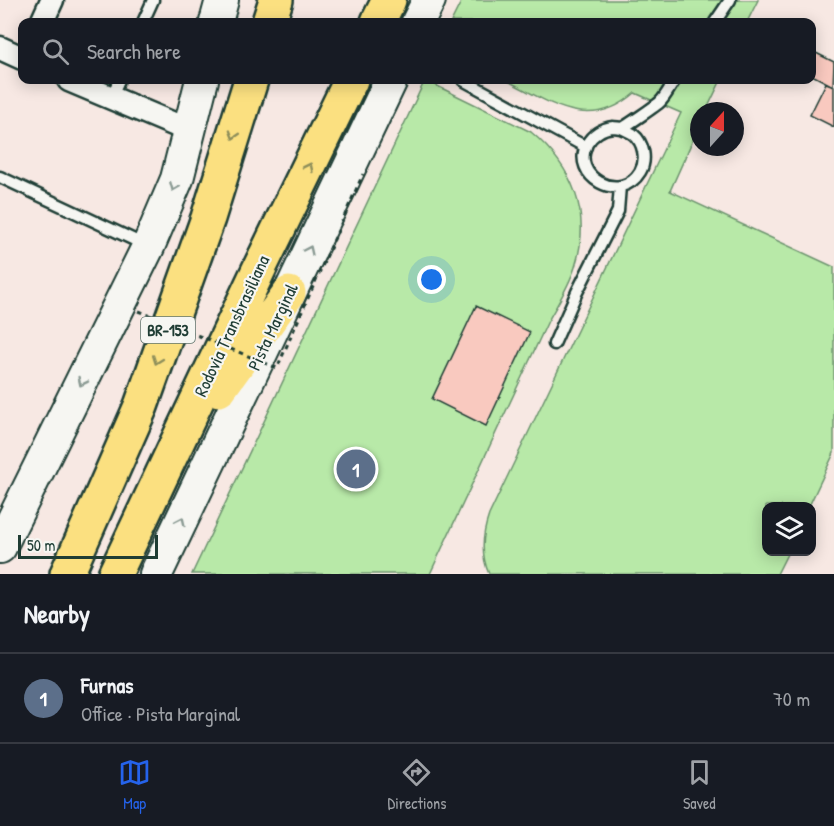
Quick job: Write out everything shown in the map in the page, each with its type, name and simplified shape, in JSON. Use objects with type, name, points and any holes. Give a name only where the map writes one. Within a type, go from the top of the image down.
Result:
[{"type":"highway","points":[[270,18],[276,0]]},
{"type":"highway","points":[[380,18],[389,0]]},
{"type":"highway","name":"BR-153","points":[[67,574],[141,406],[207,218],[250,84]]},
{"type":"highway","name":"Rodovia Transbrasiliana","points":[[115,574],[349,84]]},
{"type":"highway","points":[[149,504],[210,402],[290,293]]},
{"type":"main road","points":[[217,18],[222,0]]},
{"type":"main road","points":[[420,18],[429,0]]},
{"type":"main road","points":[[0,548],[148,247],[177,179],[201,84]]},
{"type":"main road","name":"Pista Marginal","points":[[156,574],[389,84]]},
{"type":"street","points":[[44,18],[52,0]]},
{"type":"street","points":[[0,48],[18,56]]},
{"type":"street","points":[[89,84],[115,89],[190,131]]},
{"type":"lane","points":[[145,18],[153,0]]},
{"type":"lane","points":[[717,18],[730,0]]},
{"type":"lane","points":[[470,84],[586,147]]},
{"type":"lane","points":[[621,128],[659,102],[672,84]]},
{"type":"lane","points":[[611,127],[621,128],[633,134],[638,140],[643,149],[644,159],[635,178],[626,184],[604,185],[595,180],[587,170],[584,161],[586,147],[593,136],[601,130],[611,127]]},
{"type":"lane","points":[[0,177],[148,247]]},
{"type":"lane","points":[[554,344],[577,292],[618,211],[620,186]]},
{"type":"path","points":[[139,311],[277,368],[363,174]]},
{"type":"green space","points":[[462,0],[758,0],[749,18],[453,18]]},
{"type":"green space","points":[[423,84],[433,84],[531,132],[558,160],[575,192],[580,210],[580,247],[570,281],[548,321],[430,574],[192,574]]},
{"type":"green space","points":[[514,84],[719,84],[710,102],[690,102],[690,146],[670,191],[834,267],[834,453],[811,502],[762,502],[762,556],[786,556],[777,574],[489,574],[484,559],[483,545],[489,515],[681,113],[635,93],[618,105],[602,111],[586,113],[554,105]]},
{"type":"building","points":[[816,53],[834,62],[833,86],[816,77]]},
{"type":"building","points":[[826,83],[834,86],[834,127],[810,115]]},
{"type":"building","points":[[476,306],[530,332],[486,426],[432,399]]},
{"type":"place","name":"Furnas","points":[[356,469]]}]
